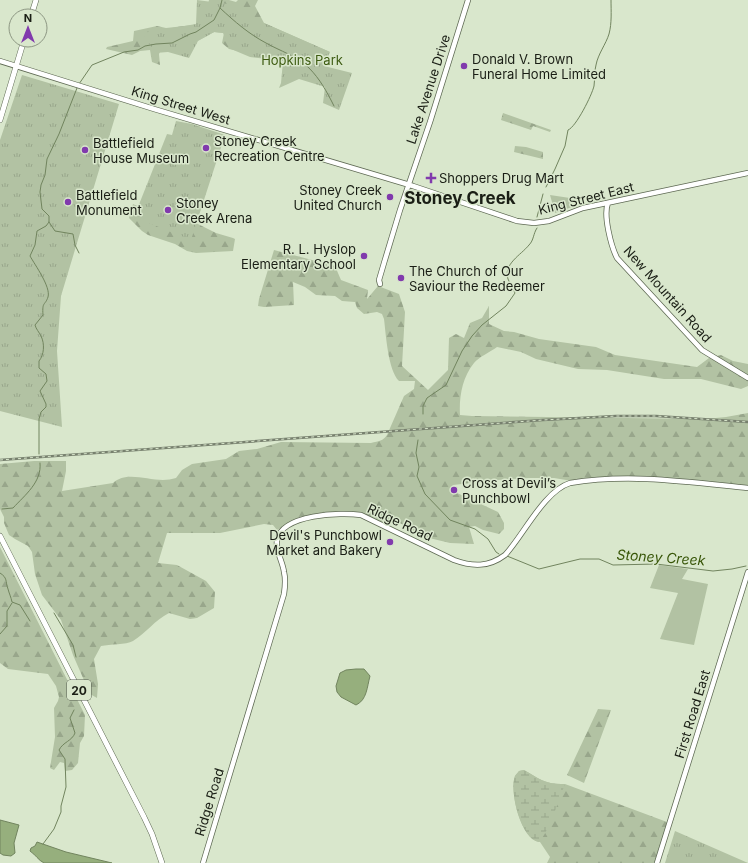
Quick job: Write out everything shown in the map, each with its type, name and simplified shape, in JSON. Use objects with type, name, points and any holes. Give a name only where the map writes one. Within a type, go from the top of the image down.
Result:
[{"type":"main road","name":"Lake Avenue Drive","points":[[380,284],[379,280],[384,263],[468,0]]},
{"type":"main road","points":[[0,120],[22,48]]},
{"type":"main road","points":[[0,61],[16,66]]},
{"type":"main road","name":"King Street West","points":[[16,66],[409,185]]},
{"type":"main road","name":"King Street East","points":[[409,185],[517,221],[534,223],[549,221],[583,208],[608,202],[748,174]]},
{"type":"main road","name":"New Mountain Road","points":[[608,202],[606,208],[607,218],[614,252],[617,258],[702,350],[748,378]]},
{"type":"main road","name":"Ridge Road","points":[[203,863],[284,594],[284,573],[277,541],[279,534],[289,526],[305,518],[313,516],[346,514],[361,515],[454,560],[464,564],[479,566],[497,560],[505,555],[551,496],[564,485],[570,483],[613,479],[661,479],[748,488]]},
{"type":"main road","name":"20","points":[[0,536],[144,817],[162,863]]},
{"type":"main road","name":"First Road East","points":[[657,863],[748,572]]},
{"type":"green space","name":"Hopkins Park","points":[[197,0],[235,5],[240,15],[264,23],[330,52],[324,66],[352,73],[339,110],[323,103],[325,87],[299,79],[279,88],[281,83],[283,61],[250,57],[231,49],[223,33],[214,32],[198,41],[189,58],[168,52],[155,53],[142,33],[196,24]]},
{"type":"green space","points":[[209,0],[229,0],[236,2],[238,0],[258,0],[255,6],[264,23],[330,52],[247,53],[229,49],[222,43],[224,33],[214,32],[188,44],[160,52],[160,65],[152,62],[150,50],[140,51],[132,55],[106,49],[107,47],[133,41],[134,31],[157,26],[166,28],[203,24]]},
{"type":"green space","points":[[22,75],[119,104],[61,296],[57,351],[62,427],[0,411],[0,140]]},
{"type":"green space","points":[[503,113],[551,130],[550,132],[533,126],[531,130],[501,120]]},
{"type":"green space","points":[[176,121],[192,124],[225,135],[191,240],[134,217],[167,134],[172,135]]},
{"type":"green space","points":[[515,146],[526,147],[543,152],[543,159],[514,152]]},
{"type":"green space","points":[[550,195],[570,198],[572,207],[555,213]]},
{"type":"green space","points":[[133,204],[141,208],[196,223],[216,233],[233,238],[235,239],[233,251],[196,253],[187,251],[175,244],[148,235],[129,218]]},
{"type":"green space","points":[[274,250],[335,266],[341,280],[368,290],[367,299],[378,286],[399,294],[405,312],[402,366],[428,390],[448,370],[449,338],[456,334],[464,338],[470,323],[482,318],[489,306],[489,324],[504,331],[514,332],[539,339],[596,347],[615,355],[697,367],[709,358],[721,355],[733,361],[748,364],[748,386],[741,389],[701,379],[664,379],[607,370],[578,369],[536,359],[521,352],[497,347],[474,363],[470,369],[462,388],[460,415],[705,419],[748,413],[748,487],[650,478],[578,482],[554,478],[530,478],[453,485],[455,492],[498,512],[504,523],[504,529],[499,534],[483,530],[475,526],[469,527],[474,544],[450,543],[425,537],[398,522],[384,524],[359,513],[350,511],[320,513],[299,517],[277,530],[273,525],[264,524],[220,533],[167,533],[158,563],[177,565],[206,581],[215,592],[214,608],[197,618],[190,619],[169,613],[159,619],[133,641],[101,646],[94,659],[98,684],[97,698],[90,694],[73,655],[61,620],[42,595],[35,574],[32,552],[28,546],[9,535],[4,523],[4,517],[0,509],[0,464],[34,461],[66,461],[66,471],[62,491],[113,483],[124,477],[157,480],[173,479],[176,478],[182,470],[192,464],[226,459],[239,451],[257,449],[281,442],[371,443],[380,440],[387,435],[404,396],[414,389],[415,381],[399,381],[392,369],[382,314],[377,312],[364,314],[357,308],[355,302],[342,301],[335,296],[316,295],[305,287],[293,282],[294,305],[258,306]]},
{"type":"green space","points":[[0,547],[85,715],[84,736],[80,743],[78,763],[72,770],[65,771],[64,763],[60,762],[54,770],[50,768],[55,737],[54,708],[59,697],[56,686],[48,674],[8,669],[0,663]]},
{"type":"green space","points":[[659,565],[688,569],[682,579],[708,584],[694,645],[660,639],[678,593],[650,588]]},
{"type":"green space","points":[[598,709],[611,710],[584,783],[567,775]]},
{"type":"green space","points":[[524,770],[543,781],[553,784],[565,784],[667,822],[656,863],[547,863],[550,857],[540,842],[533,839],[527,833],[518,814],[515,803],[515,776],[519,771]]},
{"type":"green space","points":[[524,770],[539,779],[553,784],[565,784],[550,823],[539,842],[527,833],[518,814],[515,803],[515,776],[519,771]]},
{"type":"green space","points":[[675,831],[748,863],[665,863]]},
{"type":"shaded area","points":[[364,669],[370,676],[364,697],[360,703],[356,705],[341,697],[337,692],[336,686],[340,673],[346,670]]},
{"type":"shaded area","points":[[0,820],[19,825],[14,843],[15,853],[11,856],[0,853]]},
{"type":"shaded area","points":[[37,842],[66,852],[112,863],[44,863],[30,851]]},
{"type":"waterway","points":[[79,84],[92,65],[124,52],[138,50],[145,46],[172,43],[196,32],[214,20],[222,0]]},
{"type":"waterway","name":"Stoney Creek","points":[[546,187],[565,146],[568,130],[579,117],[593,90],[597,61],[608,38],[610,30],[611,0]]},
{"type":"waterway","points":[[220,8],[254,36],[294,57],[304,64],[320,81],[334,106]]},
{"type":"waterway","points":[[39,454],[39,419],[41,412],[46,407],[40,391],[47,381],[46,374],[39,368],[39,361],[43,353],[43,346],[42,339],[35,325],[43,315],[43,306],[47,300],[48,293],[45,282],[30,256],[35,245],[37,231],[46,226],[49,222],[49,216],[42,209],[40,192],[45,175],[47,159],[59,134],[77,88]]},
{"type":"waterway","name":"Stoney Creek","points":[[537,217],[543,194]]},
{"type":"waterway","points":[[49,222],[55,231],[73,234],[75,245],[79,253]]},
{"type":"waterway","name":"Stoney Creek","points":[[423,414],[423,406],[427,398],[446,385],[462,351],[472,336],[482,325],[506,306],[515,293],[508,279],[508,269],[510,264],[531,243],[537,228]]},
{"type":"waterway","name":"Stoney Creek","points":[[418,440],[416,453],[419,467],[417,476],[425,494],[450,520],[475,529],[488,539],[496,552],[499,554]]},
{"type":"waterway","points":[[2,509],[13,508],[32,488],[36,482],[40,470],[40,463]]},
{"type":"waterway","name":"Stoney Creek","points":[[507,556],[539,569],[580,559],[599,559],[613,565],[656,564],[713,571],[746,566]]},
{"type":"waterway","points":[[0,573],[5,578],[12,602],[20,605],[30,621]]},
{"type":"waterway","points":[[0,634],[7,626],[7,611],[12,603]]},
{"type":"waterway","points":[[54,613],[73,645],[76,657]]},
{"type":"waterway","points":[[43,844],[54,829],[61,812],[66,787],[65,759],[59,750],[74,736],[75,733],[70,718],[74,710]]},
{"type":"railway","points":[[0,460],[543,420],[616,416],[656,416],[748,422]]},
{"type":"place","name":"Donald V. Brown Funeral Home Limited","points":[[464,66]]},
{"type":"place","name":"Stoney Creek Recreation Centre","points":[[206,148]]},
{"type":"place","name":"Battlefield House Museum","points":[[85,150]]},
{"type":"place","name":"Shoppers Drug Mart","points":[[431,178]]},
{"type":"place","name":"Stoney Creek United Church","points":[[390,197]]},
{"type":"place","name":"Battlefield Monument","points":[[68,202]]},
{"type":"place","name":"Stoney Creek Arena","points":[[168,210]]},
{"type":"place","name":"R. L. Hyslop Elementary School","points":[[364,256]]},
{"type":"place","name":"The Church of Our Saviour the Redeemer","points":[[401,278]]},
{"type":"place","name":"Cross at Devil’s Punchbowl","points":[[454,490]]},
{"type":"place","name":"Devil's Punchbowl Market and Bakery","points":[[390,542]]},
{"type":"district","name":"Stoney Creek","points":[[460,198]]}]
